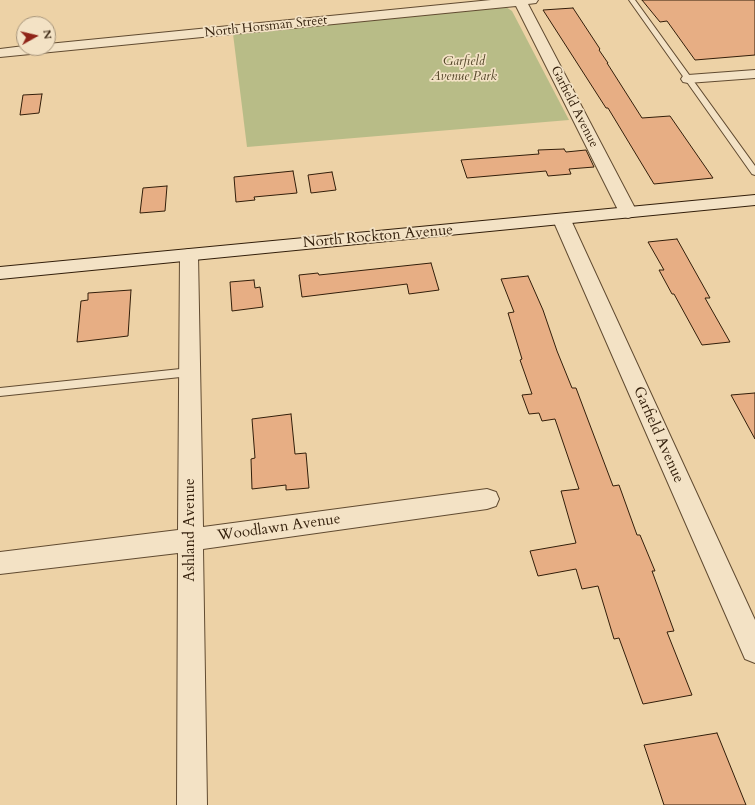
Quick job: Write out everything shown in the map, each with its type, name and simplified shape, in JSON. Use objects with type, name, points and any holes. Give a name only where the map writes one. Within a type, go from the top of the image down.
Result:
[{"type":"street","name":"North Horsman Street","points":[[0,54],[526,1]]},
{"type":"street","name":"Garfield Avenue","points":[[526,1],[628,212]]},
{"type":"street","points":[[688,79],[755,74]]},
{"type":"street","name":"North Rockton Avenue","points":[[0,272],[562,220],[755,200]]},
{"type":"street","name":"Garfield Avenue","points":[[562,220],[755,650]]},
{"type":"street","name":"Ashland Avenue","points":[[189,254],[192,805]]},
{"type":"street","name":"Woodlawn Avenue","points":[[0,563],[191,540],[487,499]]},
{"type":"lane","points":[[632,0],[755,172]]},
{"type":"lane","points":[[0,392],[190,372]]},
{"type":"green space","name":"Garfield Avenue Park","points":[[506,7],[512,11],[569,120],[247,147],[233,34]]},
{"type":"building","points":[[642,0],[755,0],[755,55],[695,60],[667,21],[660,22]]},
{"type":"building","points":[[573,8],[642,118],[670,116],[713,178],[654,184],[608,108],[606,108],[543,10]]},
{"type":"building","points":[[42,94],[39,113],[20,115],[23,95]]},
{"type":"building","points":[[564,149],[566,152],[586,150],[594,167],[569,169],[571,174],[548,176],[546,171],[467,178],[461,160],[539,154],[538,150]]},
{"type":"building","points":[[293,171],[297,193],[254,197],[255,200],[236,202],[234,177]]},
{"type":"building","points":[[332,172],[336,190],[311,193],[308,175]]},
{"type":"building","points":[[167,186],[165,211],[140,213],[143,188]]},
{"type":"building","points":[[677,239],[710,298],[705,298],[730,342],[702,345],[659,270],[664,270],[648,242]]},
{"type":"building","points":[[431,263],[439,290],[409,294],[407,284],[302,297],[299,275],[318,273],[319,275]]},
{"type":"building","points":[[528,276],[543,310],[572,388],[576,388],[613,486],[619,485],[637,535],[640,535],[655,571],[652,571],[674,631],[667,632],[692,695],[643,704],[619,638],[614,639],[598,586],[582,589],[576,569],[538,576],[530,551],[576,543],[561,491],[579,489],[555,419],[542,421],[539,413],[529,414],[522,395],[532,394],[520,360],[522,359],[508,313],[514,312],[501,279]]},
{"type":"building","points":[[254,280],[255,288],[260,287],[263,307],[232,311],[230,282]]},
{"type":"building","points":[[131,290],[128,336],[77,342],[81,301],[88,300],[88,293]]},
{"type":"building","points":[[755,393],[755,439],[731,395]]},
{"type":"building","points":[[291,414],[295,454],[306,453],[309,488],[286,490],[286,485],[252,489],[251,459],[255,458],[252,419]]},
{"type":"building","points":[[717,733],[746,805],[664,805],[644,745]]}]
